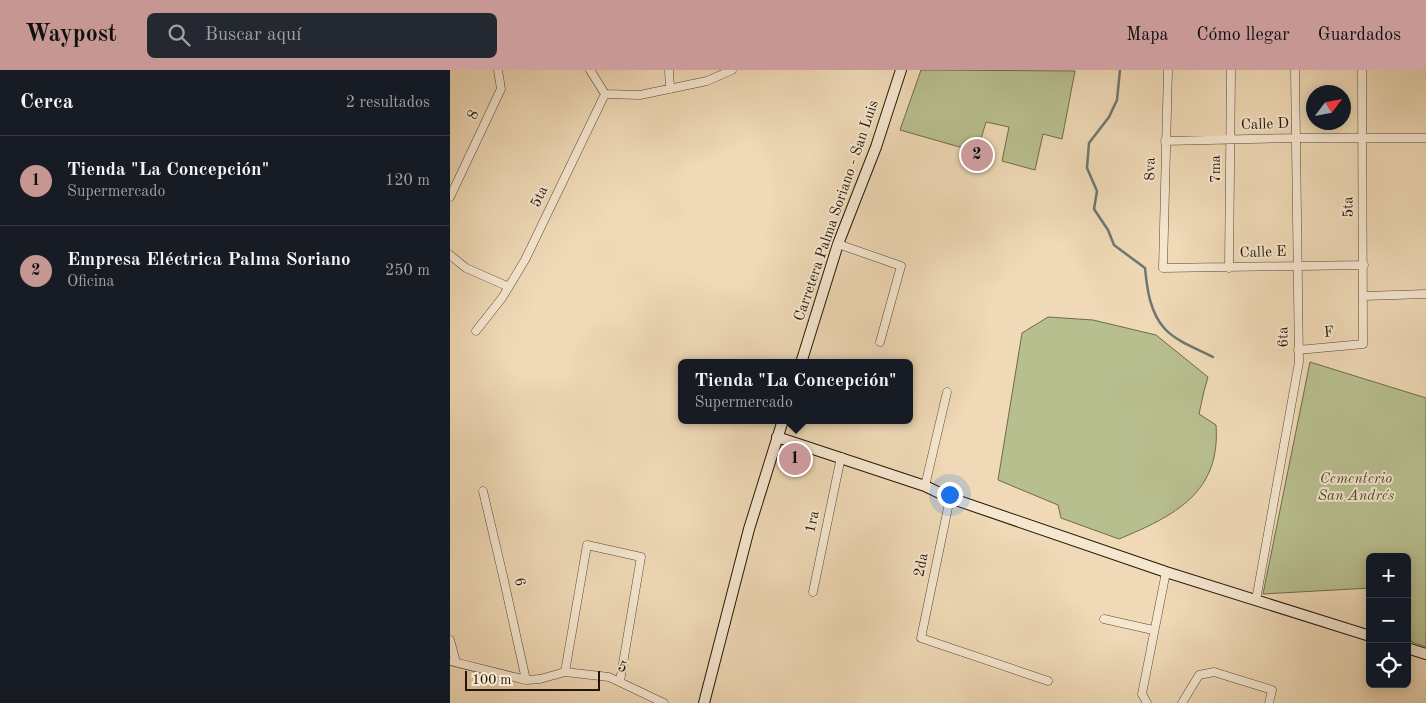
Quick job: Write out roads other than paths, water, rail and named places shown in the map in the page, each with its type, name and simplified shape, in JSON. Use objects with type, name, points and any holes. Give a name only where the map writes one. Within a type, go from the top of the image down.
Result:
[{"type":"street","name":"8","points":[[450,197],[501,89],[498,70]]},
{"type":"street","points":[[590,70],[605,94],[640,95],[707,81],[732,70]]},
{"type":"street","points":[[669,70],[670,89]]},
{"type":"street","name":"Carretera Palma Soriano - San Luis","points":[[802,359],[838,244],[876,146],[902,70]]},
{"type":"street","name":"8va","points":[[1163,268],[1168,70]]},
{"type":"street","name":"7ma","points":[[1229,268],[1231,70]]},
{"type":"street","name":"6ta","points":[[1256,600],[1299,362],[1294,70]]},
{"type":"street","name":"5ta","points":[[1362,70],[1363,344]]},
{"type":"street","name":"5ta","points":[[476,331],[502,298],[525,260],[605,94]]},
{"type":"street","name":"Calle D","points":[[1165,141],[1295,138],[1426,138]]},
{"type":"street","points":[[838,244],[901,266],[880,342]]},
{"type":"street","points":[[450,255],[466,268],[509,287]]},
{"type":"street","name":"Calle E","points":[[1163,268],[1364,265]]},
{"type":"street","points":[[1364,296],[1426,294]]},
{"type":"street","name":"F","points":[[1298,350],[1363,344]]},
{"type":"street","points":[[925,486],[947,392]]},
{"type":"street","points":[[704,703],[749,529],[782,424]]},
{"type":"street","points":[[777,437],[925,486],[950,498],[1166,572],[1366,635]]},
{"type":"street","name":"1ra","points":[[813,592],[840,457]]},
{"type":"street","name":"6","points":[[483,491],[526,680]]},
{"type":"street","name":"2da","points":[[950,498],[920,638],[1048,681]]},
{"type":"street","points":[[566,672],[587,544],[642,557],[620,681]]},
{"type":"street","points":[[1147,703],[1142,694],[1153,630],[1166,572]]},
{"type":"street","points":[[1104,619],[1153,630]]},
{"type":"street","points":[[450,640],[452,660]]},
{"type":"street","points":[[1411,649],[1426,654]]},
{"type":"street","name":"5","points":[[452,660],[526,680],[540,679],[566,672],[609,677],[664,703]]},
{"type":"street","points":[[1182,703],[1199,675],[1214,672],[1272,690],[1268,703]]},
{"type":"waterway","points":[[1120,70],[1117,100],[1109,117],[1089,143],[1087,168],[1097,191],[1094,209],[1108,230],[1114,245],[1145,268],[1148,292],[1160,323],[1170,334],[1213,357]]},
{"type":"place","name":"Empresa Eléctrica Palma Soriano","points":[[977,155]]},
{"type":"place","name":"Tienda \"La Concepción\"","points":[[795,459]]},
{"type":"park label","name":"Cementerio San Andrés","points":[[1356,488]]}]
